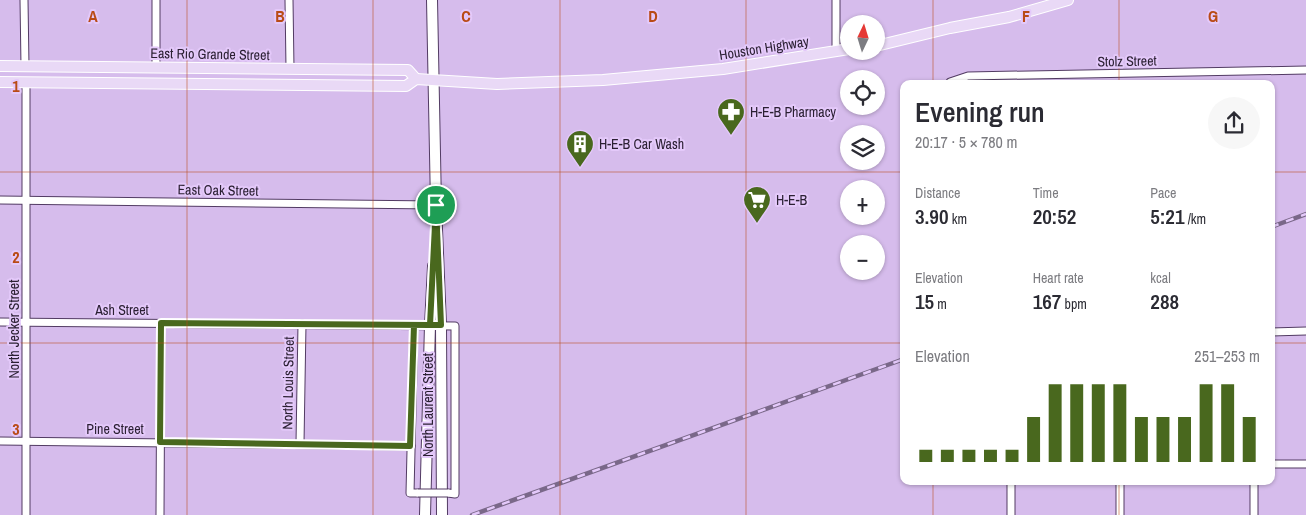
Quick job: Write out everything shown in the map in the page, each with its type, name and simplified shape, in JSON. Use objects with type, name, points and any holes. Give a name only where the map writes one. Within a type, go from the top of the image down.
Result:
[{"type":"main road","name":"North Laurent Street","points":[[432,0],[436,205],[441,325],[442,515]]},
{"type":"main road","points":[[885,44],[950,28],[1009,17],[1068,0]]},
{"type":"main road","name":"Houston Highway","points":[[684,73],[723,69],[840,50]]},
{"type":"main road","name":"East Rio Grande Street","points":[[0,66],[408,70],[416,79]]},
{"type":"main road","name":"East Rio Grande Street","points":[[0,82],[406,86],[416,79],[497,84],[603,80],[684,73]]},
{"type":"main road","name":"North Laurent Street","points":[[426,515],[430,325],[436,205]]},
{"type":"street","points":[[24,0],[24,66]]},
{"type":"street","points":[[156,0],[156,67]]},
{"type":"street","points":[[290,0],[290,68]]},
{"type":"street","points":[[836,0],[836,51]]},
{"type":"street","name":"Stolz Street","points":[[956,80],[968,76],[1306,70]]},
{"type":"street","name":"North Jecker Street","points":[[26,82],[26,515]]},
{"type":"street","name":"East Oak Street","points":[[0,200],[436,205]]},
{"type":"street","name":"Ash Street","points":[[0,322],[455,326],[455,494],[410,493],[410,446]]},
{"type":"street","points":[[160,515],[161,323]]},
{"type":"street","name":"North Louis Street","points":[[300,443],[302,324]]},
{"type":"street","points":[[410,446],[414,325]]},
{"type":"street","points":[[1275,332],[1306,331]]},
{"type":"street","name":"Pine Street","points":[[0,442],[300,443],[410,446]]},
{"type":"street","points":[[1275,464],[1306,464]]},
{"type":"street","points":[[1011,485],[1011,515]]},
{"type":"street","points":[[1120,485],[1120,515]]},
{"type":"street","points":[[1254,485],[1254,515]]},
{"type":"railway","points":[[1275,226],[1306,214]]},
{"type":"railway","points":[[472,515],[900,360]]},
{"type":"place","name":"H-E-B Pharmacy","points":[[731,136]]},
{"type":"place","name":"H-E-B Car Wash","points":[[580,168]]},
{"type":"place","name":"H-E-B","points":[[757,224]]},
{"type":"route","points":[[436,205],[430,325],[414,325],[410,446],[160,442],[161,323],[430,325],[441,325],[436,205]]}]
